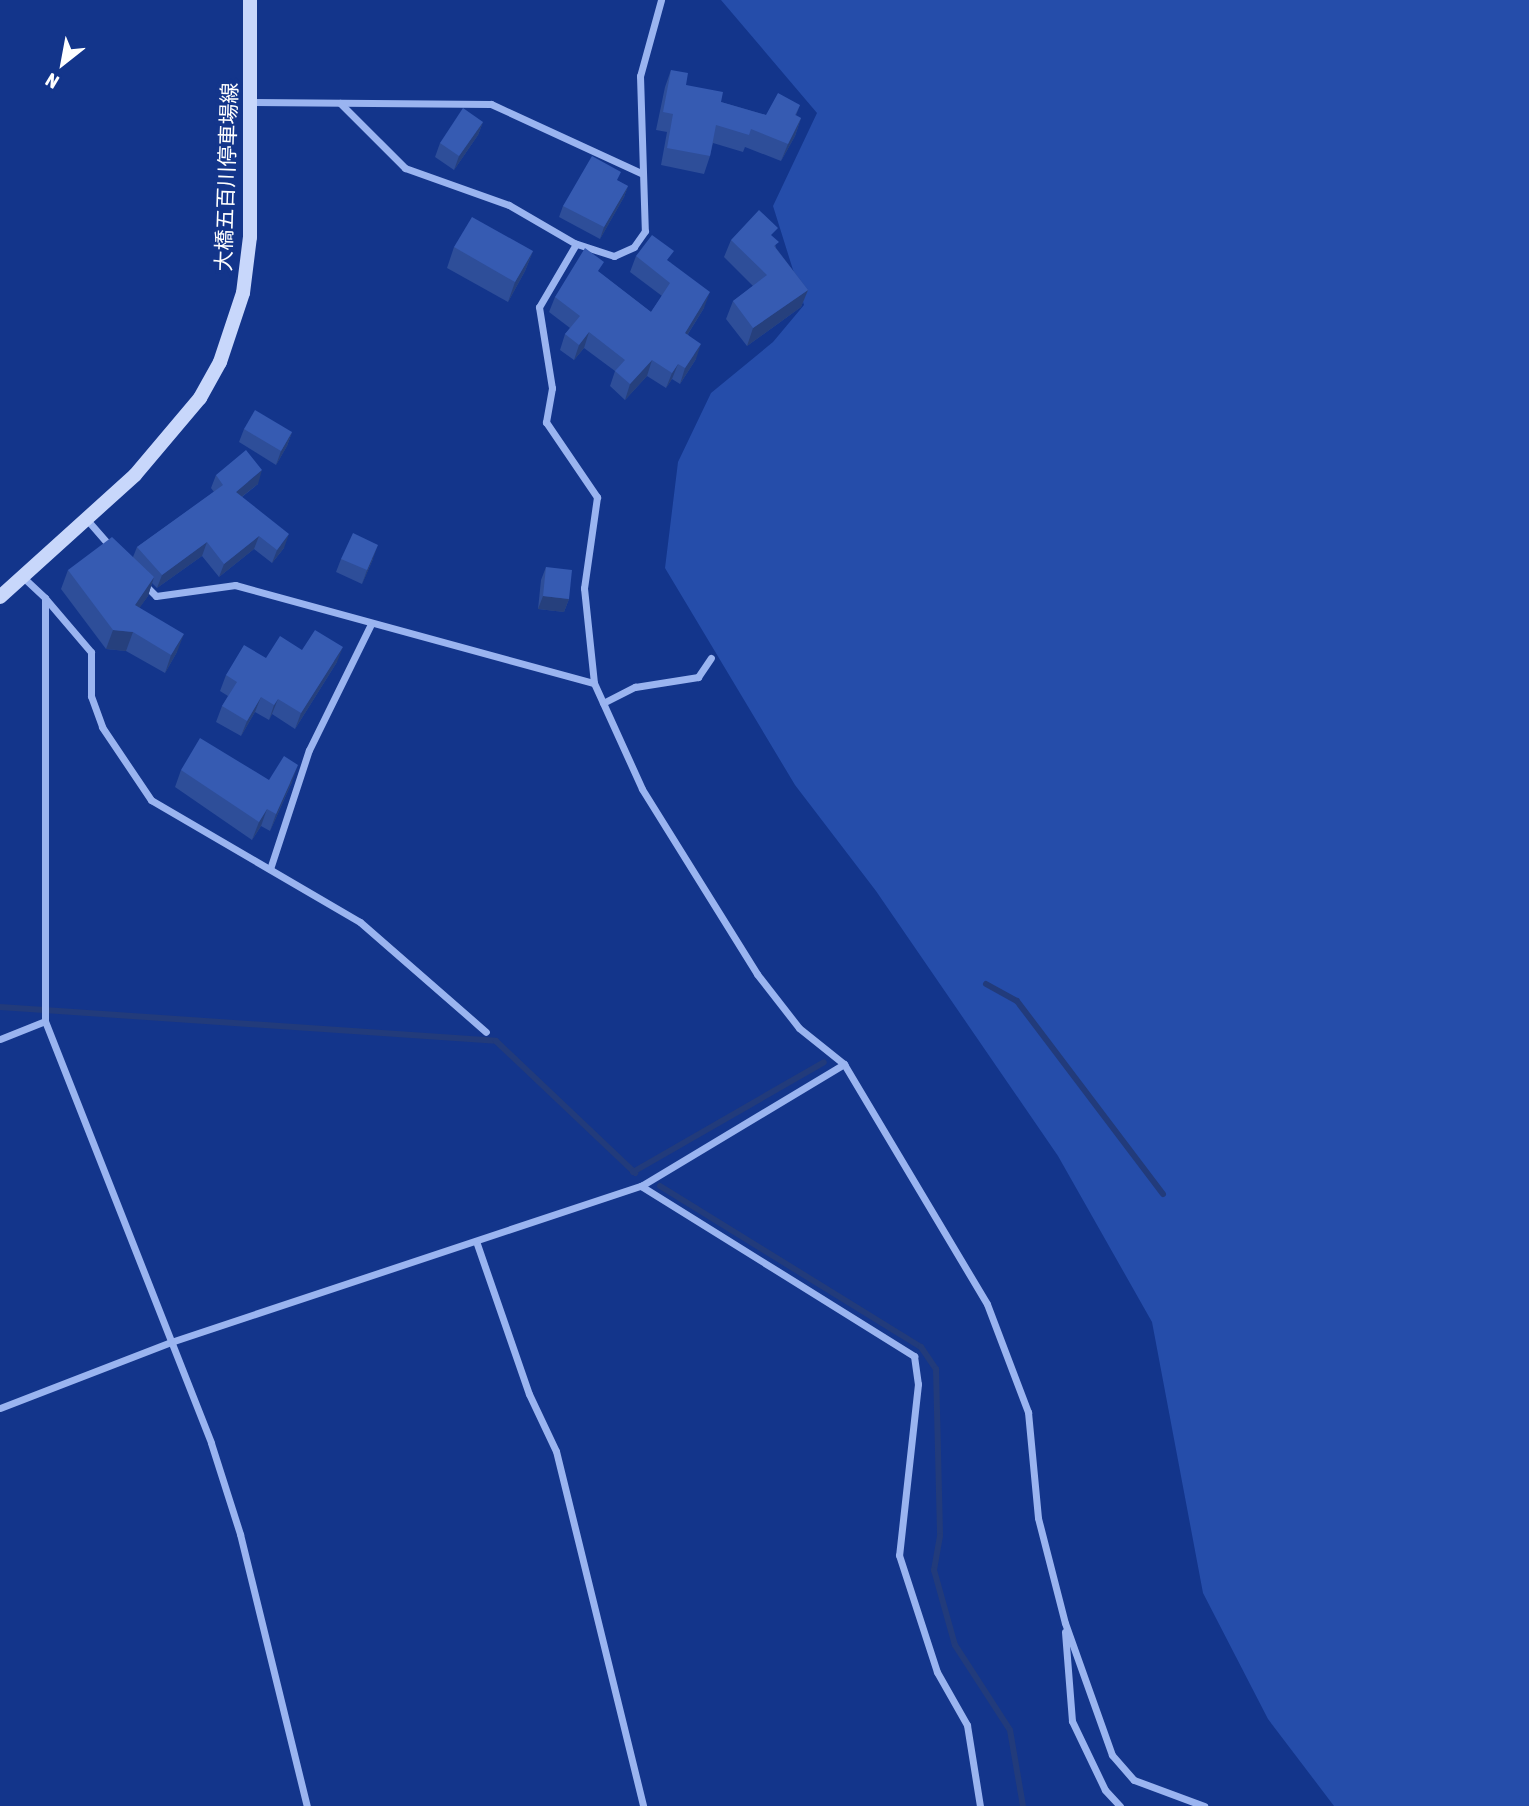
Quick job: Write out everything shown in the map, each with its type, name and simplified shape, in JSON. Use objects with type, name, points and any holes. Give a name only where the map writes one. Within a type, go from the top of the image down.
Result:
[{"type":"main road","name":"大橋五百川停車場線","points":[[0,597],[26,580],[89,522],[200,398],[233,330],[250,237],[250,0]]},
{"type":"street","points":[[340,103],[405,168],[509,205],[576,244],[614,256],[634,247],[647,221],[641,173],[640,76],[661,0]]},
{"type":"street","points":[[251,102],[491,104],[641,173]]},
{"type":"street","points":[[576,244],[539,318],[552,388],[546,422],[597,497],[584,588],[594,683],[642,789],[757,974],[799,1028],[844,1064],[987,1304],[1011,1357],[1028,1412],[1038,1518],[1065,1623],[1121,1772],[1204,1806]]},
{"type":"street","points":[[89,522],[122,559]]},
{"type":"street","points":[[139,578],[156,596],[234,585],[594,683]]},
{"type":"street","points":[[26,580],[45,597],[91,652],[91,696],[102,727],[151,800],[391,944],[486,1031]]},
{"type":"street","points":[[45,597],[45,1021],[174,1341],[240,1534],[307,1806]]},
{"type":"street","points":[[270,869],[309,750],[371,624]]},
{"type":"street","points":[[603,703],[635,687],[698,677],[711,658]]},
{"type":"street","points":[[0,1039],[45,1021]]},
{"type":"street","points":[[0,1408],[174,1341],[642,1186],[844,1064]]},
{"type":"street","points":[[642,1186],[914,1356],[918,1384],[899,1555],[937,1672],[967,1725],[980,1806]]},
{"type":"street","points":[[476,1241],[556,1451],[643,1806]]},
{"type":"street","points":[[1065,1623],[1072,1720],[1105,1790],[1120,1806]]},
{"type":"shaded area","points":[[721,0],[1529,0],[1529,1806],[1334,1806],[1268,1719],[1203,1593],[1152,1322],[1058,1156],[876,891],[795,785],[665,568],[678,462],[711,393],[773,342],[804,305],[773,206],[817,113]]},
{"type":"building","points":[[671,70],[688,73],[686,85],[723,92],[721,102],[766,115],[778,93],[800,105],[795,115],[801,118],[788,144],[751,129],[749,135],[716,125],[710,156],[667,148],[673,114],[663,112]]},
{"type":"building","points":[[463,108],[483,122],[459,156],[440,143]]},
{"type":"building","points":[[592,156],[621,172],[617,180],[628,186],[604,227],[563,206]]},
{"type":"building","points":[[759,210],[778,228],[771,235],[779,242],[774,246],[808,290],[753,328],[733,301],[767,275],[731,240]]},
{"type":"building","points":[[472,217],[533,251],[515,282],[454,247]]},
{"type":"building","points":[[652,235],[674,251],[667,260],[710,292],[685,333],[701,344],[685,368],[678,364],[672,373],[652,360],[630,384],[615,371],[625,360],[589,332],[579,345],[565,334],[580,316],[555,297],[585,248],[604,262],[598,271],[651,312],[670,283],[636,256]]},
{"type":"building","points":[[255,410],[292,432],[281,451],[244,429]]},
{"type":"building","points":[[246,450],[262,470],[236,492],[289,534],[277,550],[259,536],[224,564],[207,542],[162,575],[137,547],[223,485],[216,475]]},
{"type":"building","points":[[353,533],[378,545],[367,570],[341,559]]},
{"type":"building","points":[[112,537],[154,577],[135,605],[184,634],[171,655],[133,632],[113,630],[68,570]]},
{"type":"building","points":[[546,567],[572,570],[569,599],[543,596]]},
{"type":"building","points":[[315,630],[343,647],[301,713],[278,699],[274,705],[261,697],[247,721],[222,706],[237,682],[226,675],[244,645],[266,658],[280,636],[302,650]]},
{"type":"building","points":[[200,738],[269,780],[284,756],[298,765],[276,814],[267,809],[259,822],[181,770]]},
{"type":"waterway","points":[[986,984],[1017,1001],[1163,1194]]},
{"type":"waterway","points":[[0,1007],[496,1041],[635,1173]]},
{"type":"waterway","points":[[633,1172],[824,1062]]},
{"type":"waterway","points":[[660,1186],[921,1347],[936,1369],[940,1536],[934,1570],[955,1645],[1010,1730],[1023,1806]]}]
